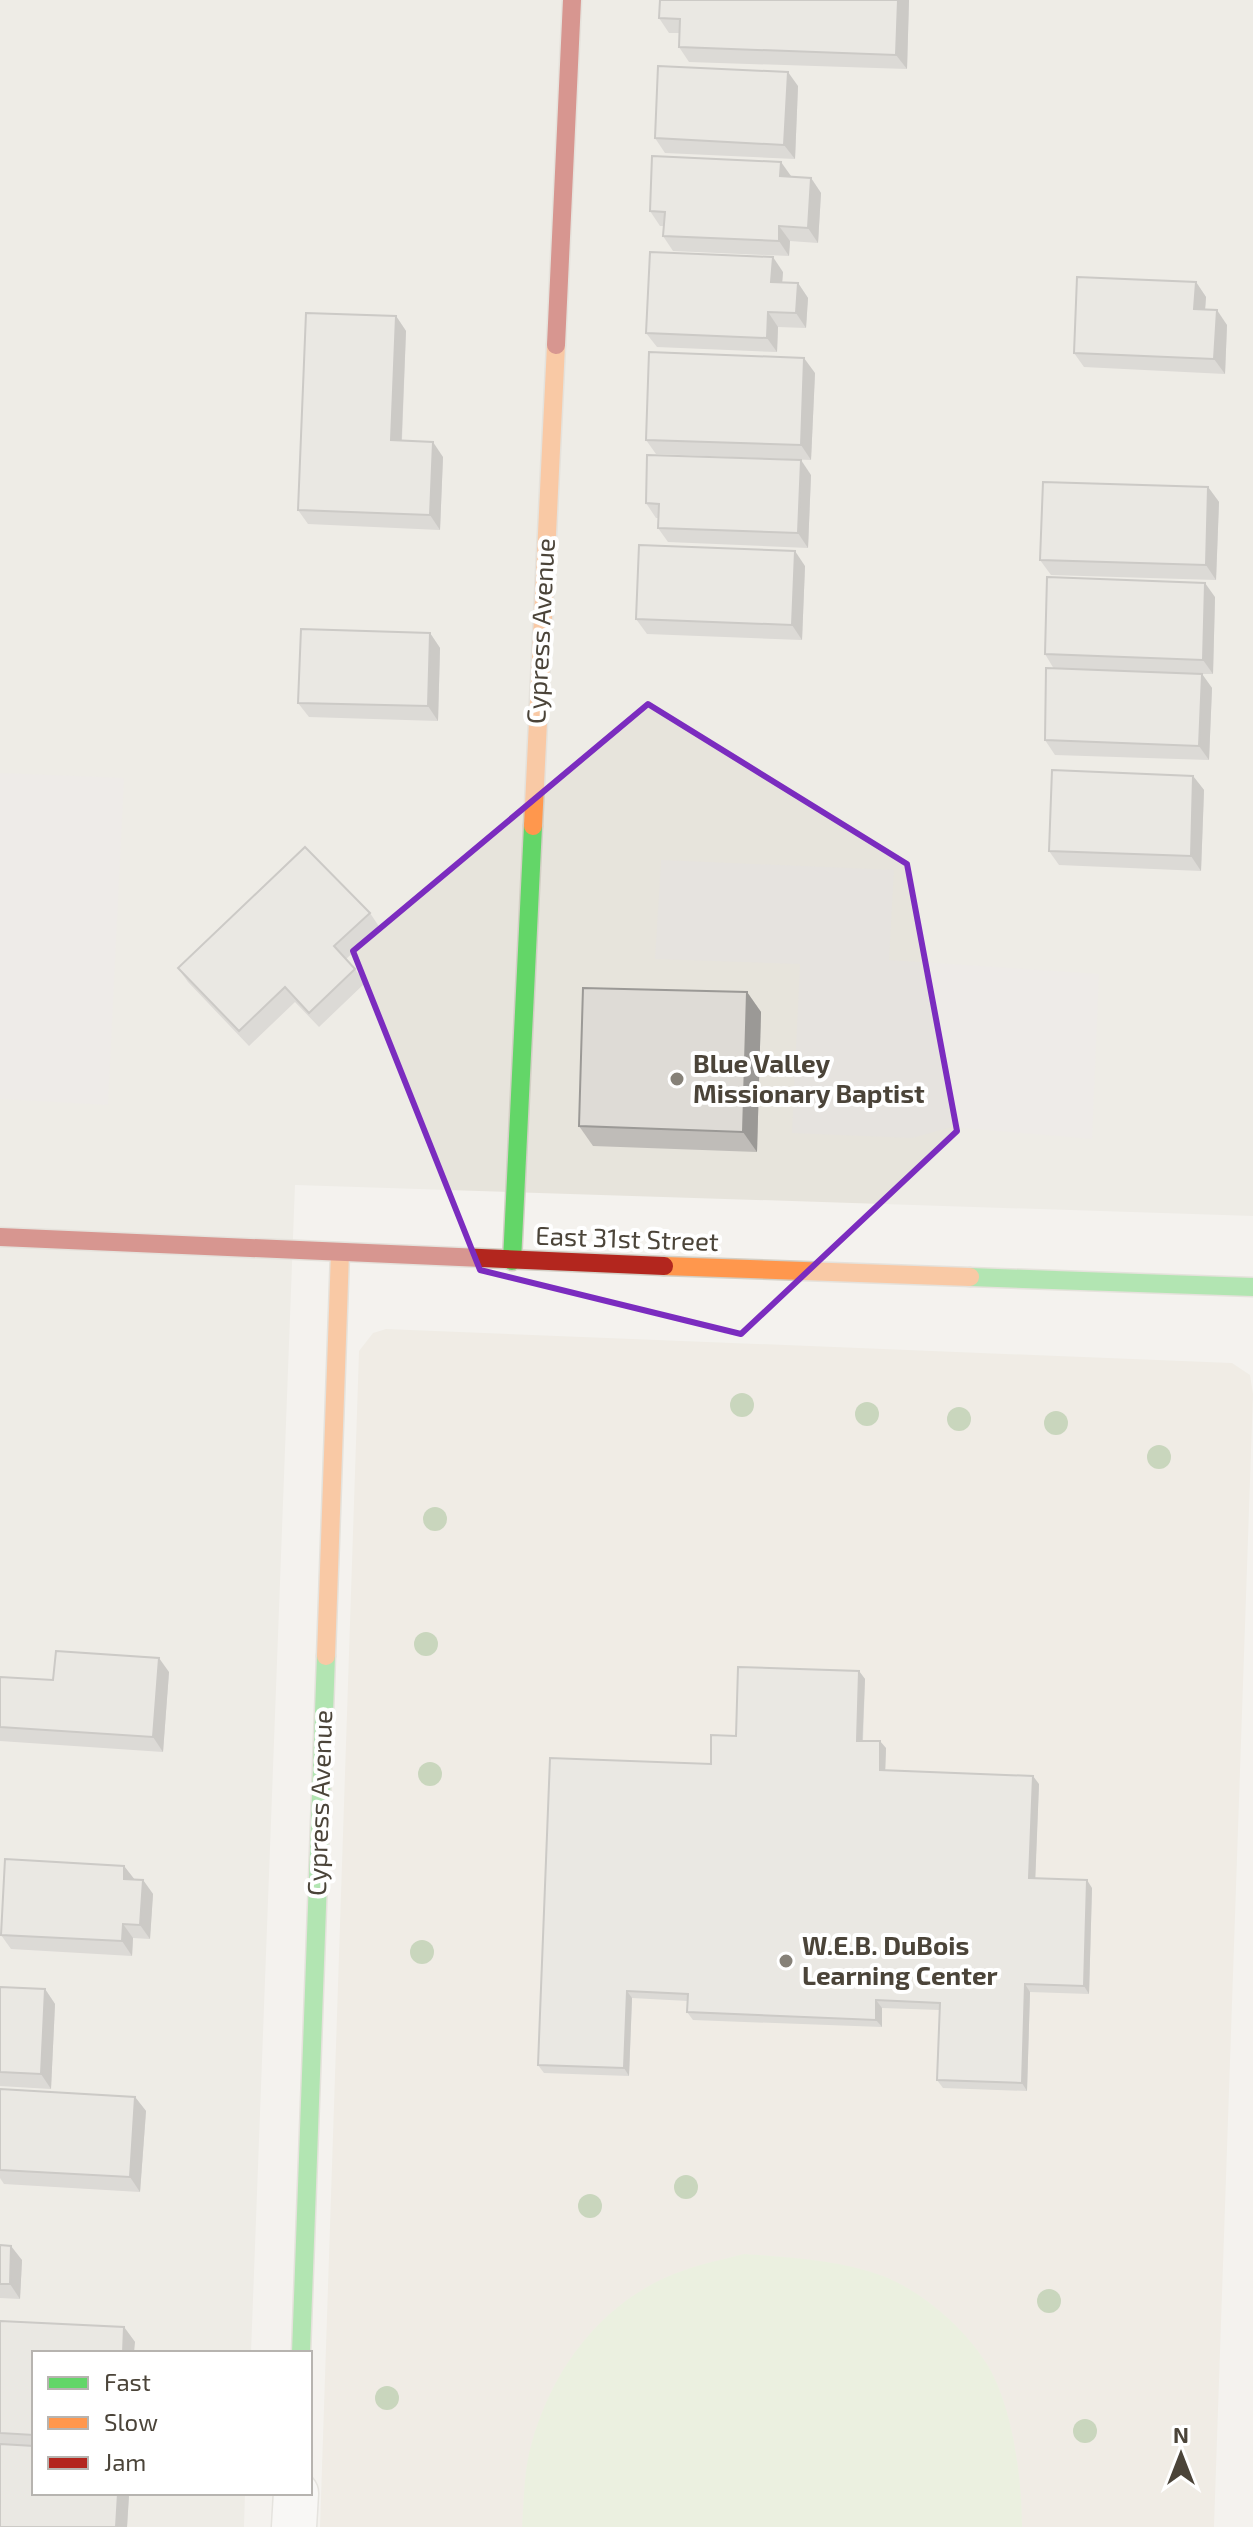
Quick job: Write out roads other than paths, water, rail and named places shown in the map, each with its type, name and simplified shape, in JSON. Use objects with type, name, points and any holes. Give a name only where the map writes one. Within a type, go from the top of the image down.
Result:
[{"type":"street","name":"Cypress Avenue","points":[[512,1261],[572,0]]},
{"type":"street","name":"East 31st Street","points":[[0,1237],[512,1261],[1253,1287]]},
{"type":"street","name":"Cypress Avenue","points":[[301,2351],[340,1253]]},
{"type":"street","points":[[294,2527],[296,2495]]},
{"type":"place","name":"Blue Valley Missionary Baptist","points":[[677,1079]]},
{"type":"place","name":"W.E.B. DuBois Learning Center","points":[[786,1961]]}]
